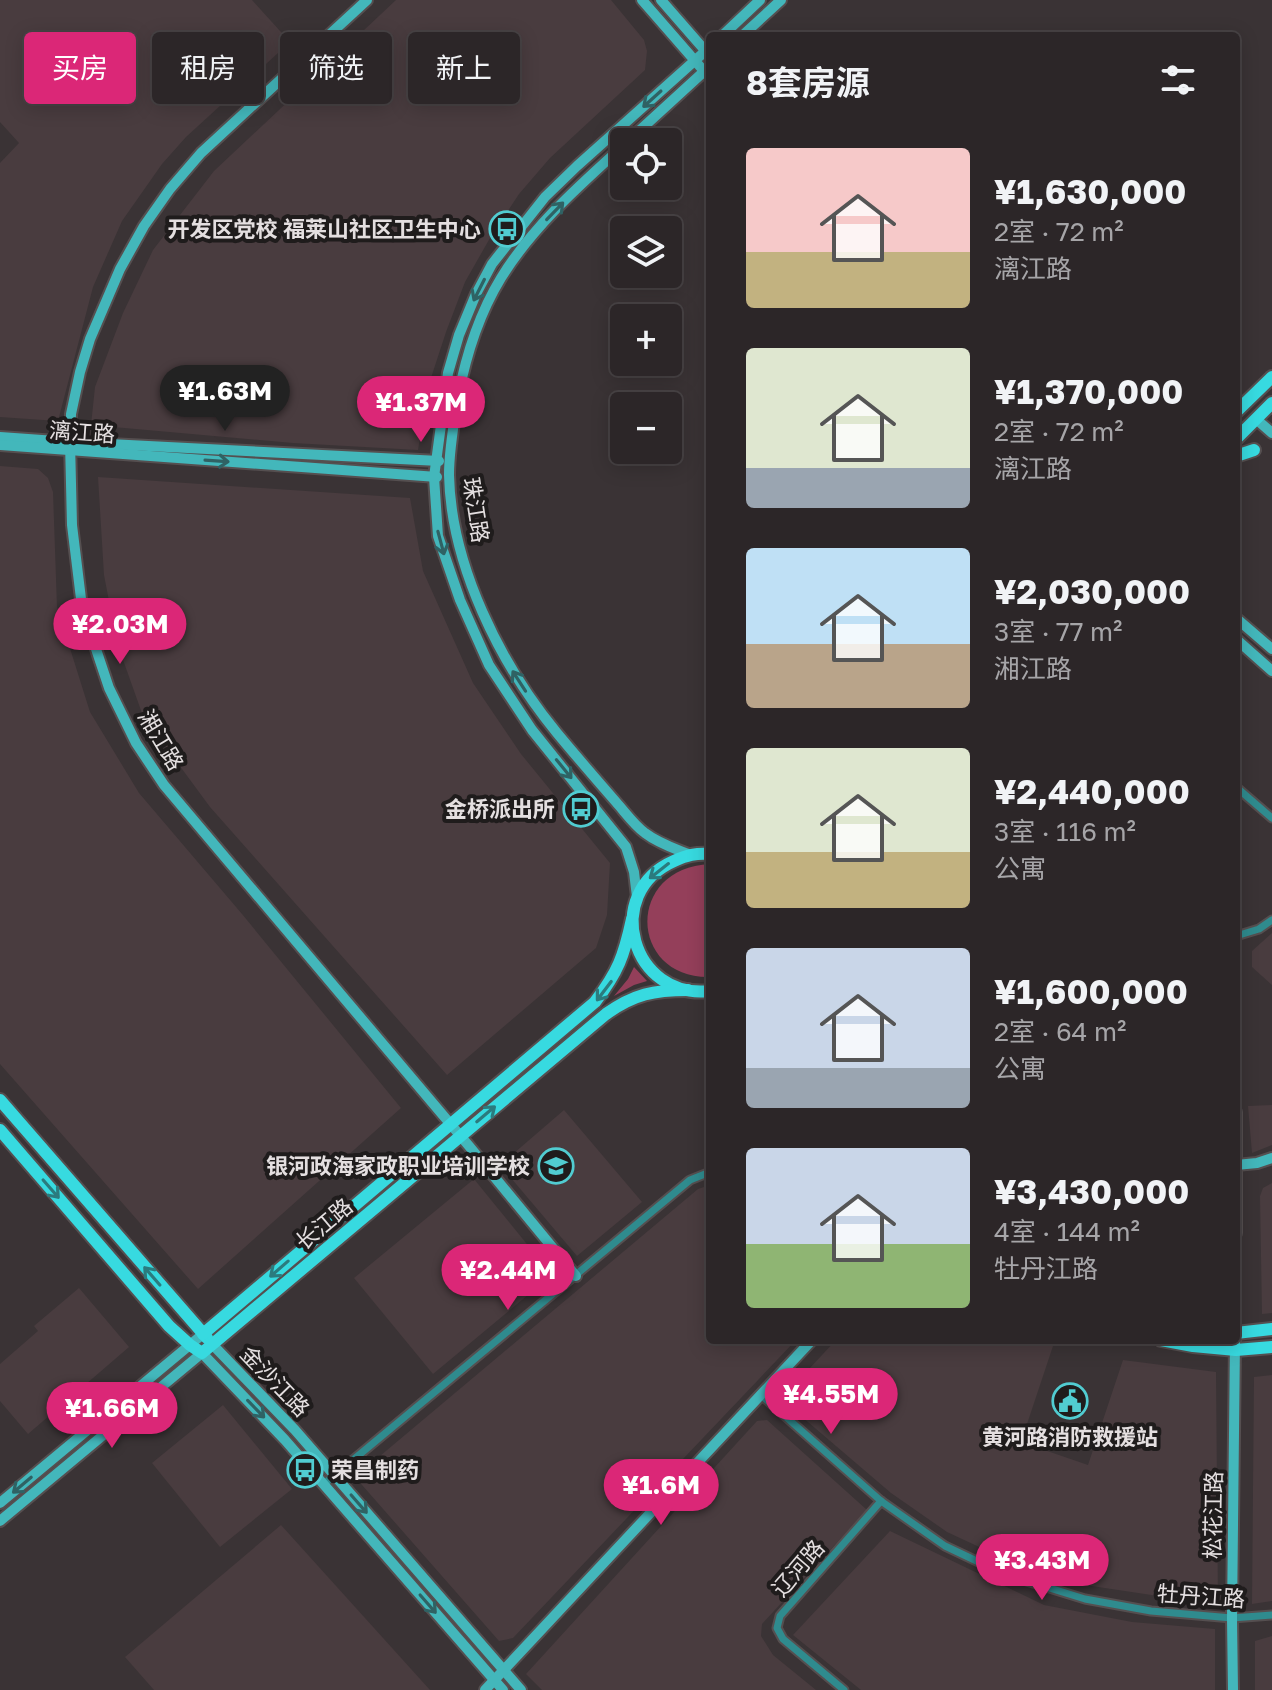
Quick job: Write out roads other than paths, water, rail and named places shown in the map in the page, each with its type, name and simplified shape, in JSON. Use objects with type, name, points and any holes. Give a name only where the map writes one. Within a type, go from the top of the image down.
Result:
[{"type":"main road","name":"湘江路","points":[[367,0],[201,153],[144,226],[120,269],[90,339],[71,414],[72,525],[82,607],[109,688],[136,743],[164,785],[576,1276]]},
{"type":"main road","points":[[642,0],[694,61],[706,70]]},
{"type":"main road","points":[[661,0],[706,49]]},
{"type":"main road","points":[[726,32],[760,0]]},
{"type":"main road","points":[[746,32],[781,0]]},
{"type":"main road","points":[[637,897],[634,872],[626,847],[532,730],[489,665],[460,600],[438,536],[435,461],[448,373],[455,348],[476,294],[492,264],[545,197],[706,52]]},
{"type":"main road","name":"珠江路","points":[[643,128],[706,74]]},
{"type":"main road","name":"珠江路","points":[[610,158],[551,215],[500,279],[474,334],[464,368],[454,421],[449,478],[457,537],[476,596],[522,686],[582,763],[643,832],[662,844],[688,854]]},
{"type":"main road","points":[[1240,408],[1272,377]]},
{"type":"main road","points":[[1240,435],[1272,403]]},
{"type":"main road","points":[[1256,419],[1272,433]]},
{"type":"main road","name":"漓江路","points":[[0,437],[70,447],[449,478]]},
{"type":"main road","name":"漓江路","points":[[0,445],[449,461]]},
{"type":"main road","points":[[1240,455],[1254,450]]},
{"type":"main road","points":[[1240,621],[1272,649]]},
{"type":"main road","points":[[1240,643],[1272,671]]},
{"type":"main road","points":[[637,897],[644,884],[661,867],[688,854],[706,854]]},
{"type":"main road","name":"长江路","points":[[206,1344],[450,1124],[595,1002],[622,961],[637,897]]},
{"type":"main road","points":[[632,919],[638,950],[651,970],[673,986],[688,990]]},
{"type":"main road","name":"长江路","points":[[0,1521],[206,1344],[621,1004],[635,996],[663,990],[706,991]]},
{"type":"main road","name":"金沙江路","points":[[0,1100],[285,1440],[503,1690]]},
{"type":"main road","name":"金沙江路","points":[[0,1130],[169,1326],[190,1345],[206,1344],[295,1430],[521,1690]]},
{"type":"main road","points":[[1240,1165],[1272,1158]]},
{"type":"main road","points":[[1240,1333],[1272,1329]]},
{"type":"main road","points":[[485,1690],[808,1344]]},
{"type":"main road","points":[[1182,1344],[1272,1347]]},
{"type":"main road","points":[[0,1503],[190,1345]]},
{"type":"main road","name":"松花江路","points":[[1233,1690],[1235,1345]]},
{"type":"street","points":[[1240,790],[1272,818]]},
{"type":"street","points":[[1240,935],[1259,929],[1272,920]]},
{"type":"street","points":[[324,1484],[690,1180],[706,1174]]},
{"type":"street","name":"牡丹江路","points":[[760,1394],[881,1501],[945,1546],[1004,1574],[1085,1599],[1151,1611],[1232,1618],[1272,1615]]},
{"type":"street","name":"辽河路","points":[[844,1690],[783,1639],[777,1628],[780,1616],[881,1501]]},
{"type":"place","name":"开发区党校 福莱山社区卫生中心","points":[[507,229]]},
{"type":"place","name":"金桥派出所","points":[[581,809]]},
{"type":"place","name":"银河政海家政职业培训学校","points":[[556,1166]]},
{"type":"place","name":"黄河路消防救援站","points":[[1070,1401]]},
{"type":"place","name":"荣昌制药","points":[[305,1470]]}]
